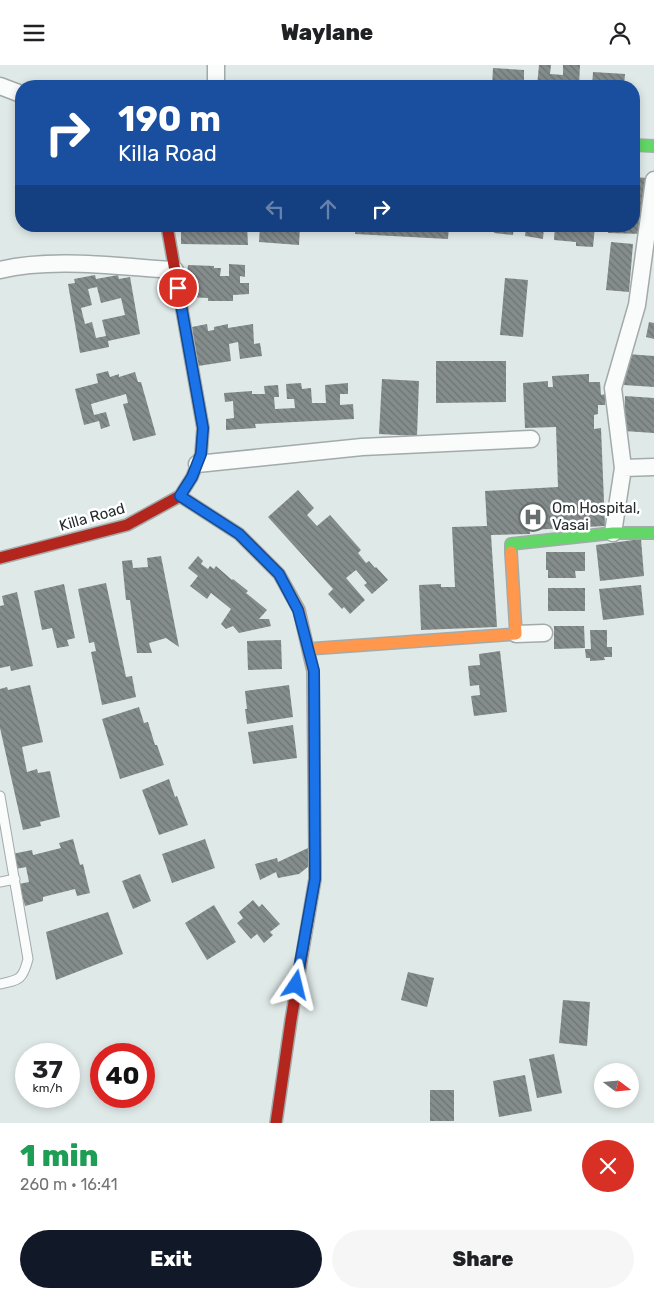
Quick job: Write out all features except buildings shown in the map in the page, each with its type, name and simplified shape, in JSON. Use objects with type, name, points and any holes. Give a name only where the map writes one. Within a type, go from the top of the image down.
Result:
[{"type":"street","points":[[216,65],[216,80]]},
{"type":"street","points":[[0,87],[15,92]]},
{"type":"street","points":[[640,145],[654,146]]},
{"type":"street","points":[[612,533],[623,468],[613,388],[637,305],[654,180]]},
{"type":"street","points":[[168,232],[203,428],[201,454],[192,477],[180,496],[239,534],[279,574],[298,610],[314,671],[315,879],[276,1123]]},
{"type":"street","points":[[0,270],[57,263],[175,270]]},
{"type":"street","points":[[197,464],[362,447],[531,439]]},
{"type":"street","points":[[623,468],[654,467]]},
{"type":"street","name":"Killa Road","points":[[0,558],[127,525],[180,496]]},
{"type":"street","points":[[516,634],[511,544],[612,533],[654,533]]},
{"type":"street","points":[[308,649],[544,633]]},
{"type":"lane","points":[[0,796],[28,959],[24,975],[15,981],[0,984]]},
{"type":"lane","points":[[0,881],[15,879]]},
{"type":"traffic: fast","points":[[640,145],[654,146]]},
{"type":"traffic: fast","points":[[511,552],[511,544],[613,533],[654,533]]},
{"type":"traffic: slow","points":[[180,496],[239,534],[279,574],[299,610],[313,671],[315,861]]},
{"type":"traffic: slow","points":[[308,649],[516,634],[511,552]]},
{"type":"traffic: jam","points":[[0,558],[127,525],[180,496],[192,477],[201,454],[203,428],[168,232]]},
{"type":"traffic: jam","points":[[276,1123],[315,879],[315,861]]},
{"type":"place","name":"Om Hospital, Vasai","points":[[533,517]]},
{"type":"route","points":[[178,288],[203,428],[201,454],[192,477],[180,496],[239,534],[279,574],[298,610],[314,671],[315,879],[296,985]]}]
